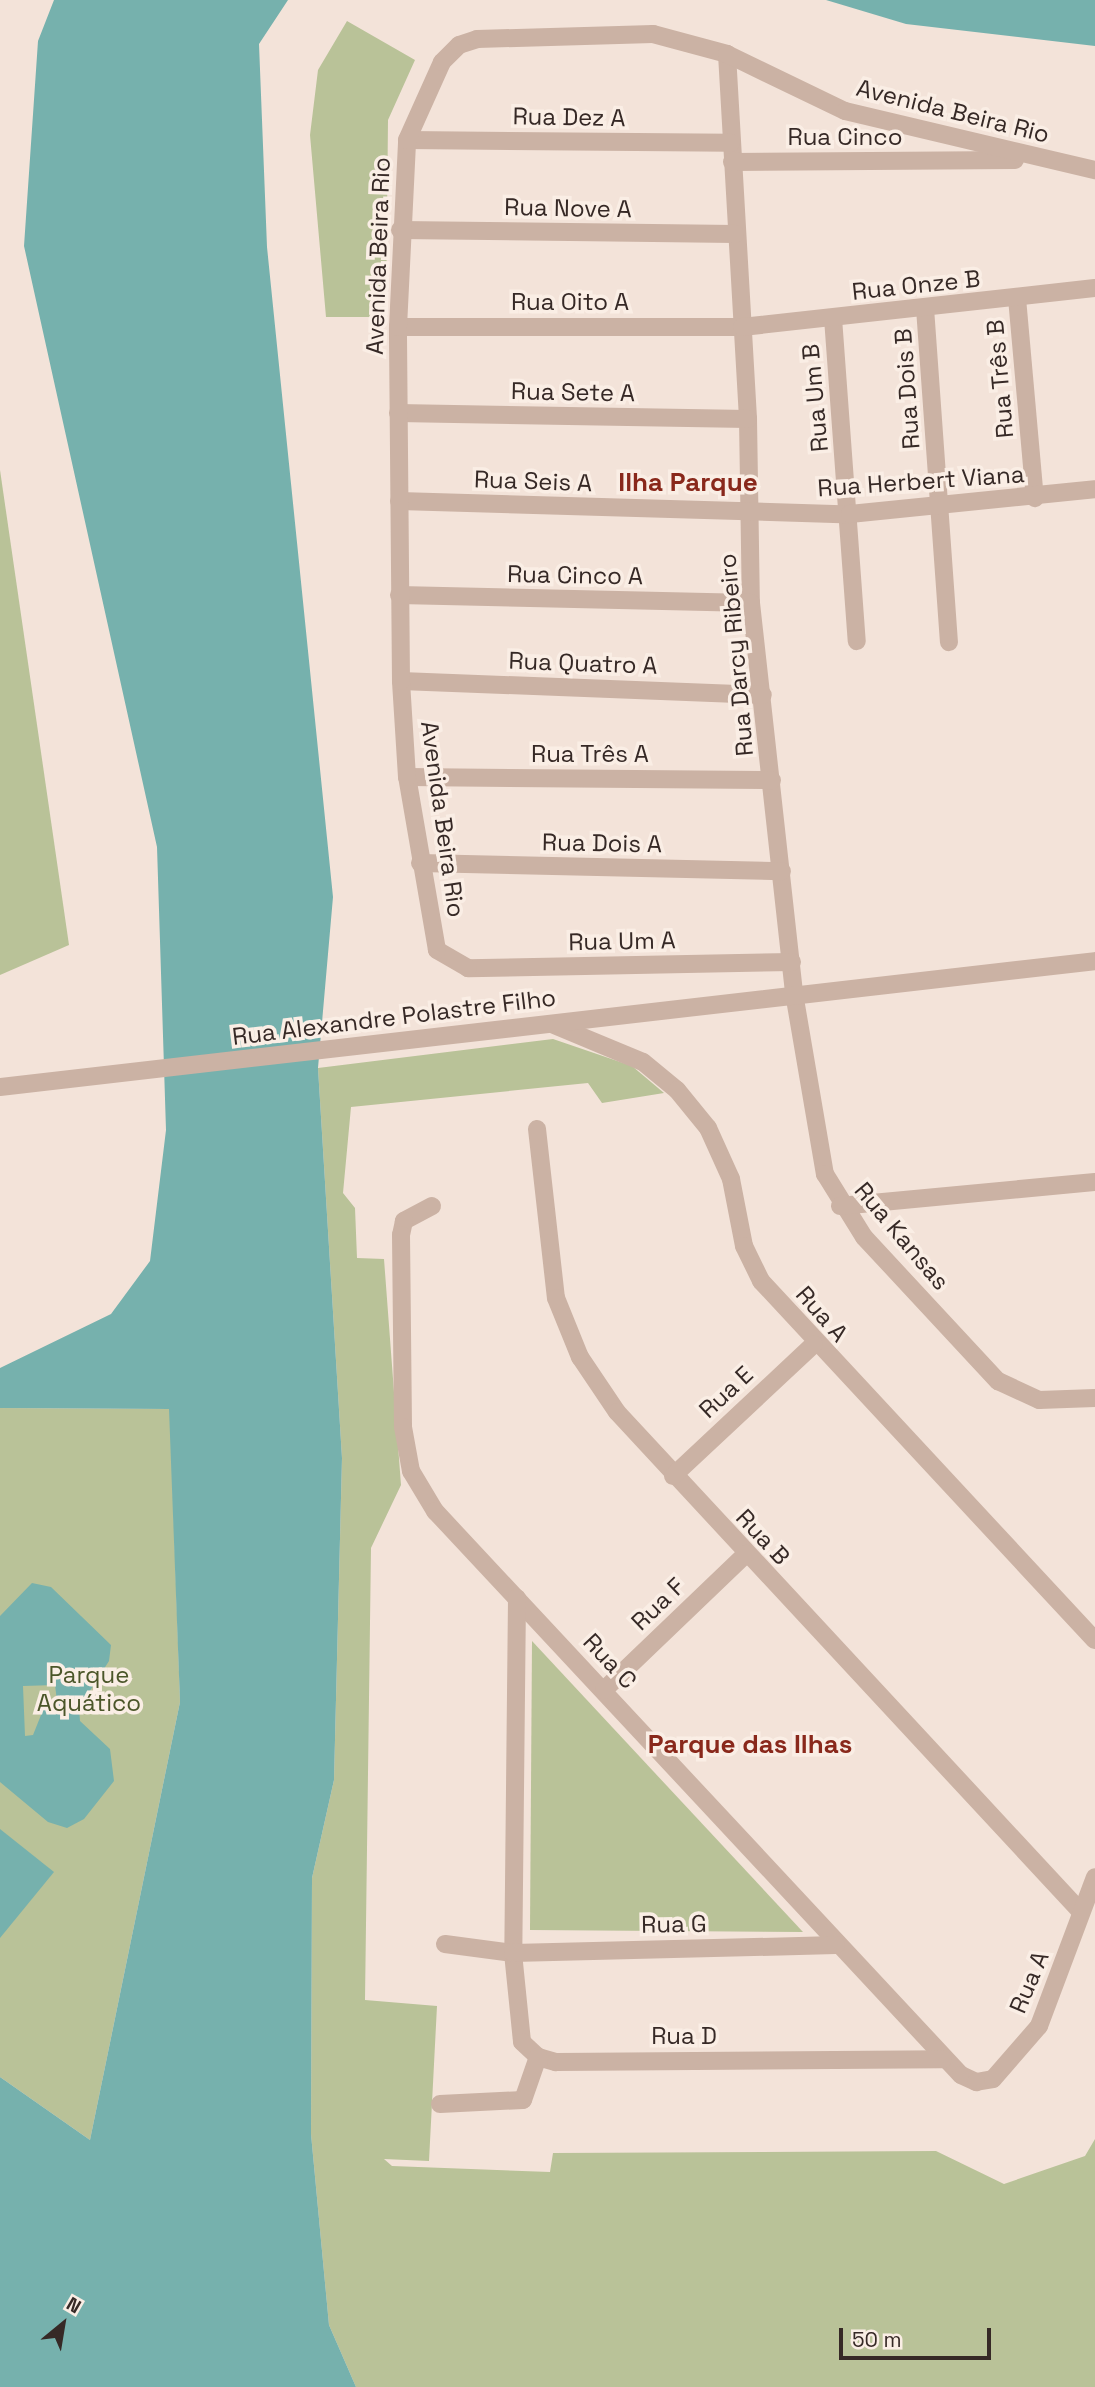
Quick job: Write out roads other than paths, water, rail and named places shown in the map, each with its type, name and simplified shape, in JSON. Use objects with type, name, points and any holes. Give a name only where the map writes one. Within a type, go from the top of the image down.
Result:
[{"type":"street","name":"Avenida Beira Rio","points":[[454,965],[437,950],[407,777],[399,595],[398,327],[400,230],[407,140],[442,62],[458,45],[477,39],[653,34],[727,54],[845,111],[1043,160],[1095,170]]},
{"type":"street","name":"Rua Darcy Ribeiro","points":[[727,54],[735,234],[748,419],[751,603],[795,999]]},
{"type":"street","name":"Rua Dez A","points":[[407,140],[731,143]]},
{"type":"street","name":"Rua Cinco","points":[[732,162],[1043,160]]},
{"type":"street","name":"Rua Nove A","points":[[400,230],[735,234]]},
{"type":"street","name":"Rua Onze B","points":[[742,327],[925,309],[1095,288]]},
{"type":"street","name":"Rua Três B","points":[[1017,298],[1035,498]]},
{"type":"street","name":"Rua Dois B","points":[[925,309],[950,642]]},
{"type":"street","name":"Rua Um B","points":[[833,318],[850,514],[857,641]]},
{"type":"street","name":"Rua Oito A","points":[[398,327],[742,327]]},
{"type":"street","name":"Rua Sete A","points":[[398,413],[748,419]]},
{"type":"street","name":"Rua Herbert Viana","points":[[750,514],[850,514],[1035,498],[1095,489]]},
{"type":"street","name":"Rua Seis A","points":[[398,500],[750,514]]},
{"type":"street","name":"Rua Cinco A","points":[[399,595],[751,603]]},
{"type":"street","name":"Rua Quatro A","points":[[401,681],[762,695]]},
{"type":"street","name":"Rua Três A","points":[[407,777],[772,780]]},
{"type":"street","name":"Rua Dois A","points":[[421,863],[782,872]]},
{"type":"street","name":"Rua Alexandre Polastre Filho","points":[[0,1087],[366,1047],[548,1023],[795,999],[1095,961]]},
{"type":"street","name":"Rua Um A","points":[[454,965],[792,962]]},
{"type":"street","name":"Rua Kansas","points":[[795,999],[825,1174],[840,1206],[998,1381],[1039,1400],[1095,1398]]},
{"type":"street","name":"Rua A","points":[[548,1023],[643,1062],[677,1090],[708,1128],[731,1179],[744,1246],[761,1281],[814,1344],[1095,1640]]},
{"type":"street","name":"Rua B","points":[[537,1129],[556,1297],[580,1357],[617,1412],[673,1476],[1081,1912]]},
{"type":"street","points":[[840,1206],[1095,1182]]},
{"type":"street","name":"Rua C","points":[[432,1206],[409,1216],[401,1227],[403,1427],[411,1471],[435,1511],[604,1690],[943,2059],[976,2082]]},
{"type":"street","name":"Rua E","points":[[673,1476],[814,1344]]},
{"type":"street","name":"Rua F","points":[[604,1690],[746,1554]]},
{"type":"street","points":[[440,2104],[523,2100],[538,2057],[516,2025],[513,1953],[517,1598]]},
{"type":"street","name":"Rua A","points":[[976,2082],[993,2079],[1039,2026],[1095,1877]]},
{"type":"street","points":[[445,1944],[513,1953]]},
{"type":"street","name":"Rua G","points":[[513,1953],[836,1945]]},
{"type":"street","name":"Rua D","points":[[538,2057],[943,2059]]},
{"type":"water","points":[[54,0],[288,0],[259,44],[267,247],[333,897],[318,1068],[342,1458],[334,1780],[312,1878],[311,2134],[329,2325],[356,2387],[0,2387],[0,2077],[90,2140],[180,1702],[169,1409],[0,1408],[0,1368],[111,1314],[150,1261],[166,1130],[157,847],[24,246],[38,41]]},
{"type":"water","points":[[826,0],[1095,0],[1095,46],[906,24]]},
{"type":"water","points":[[32,1583],[51,1587],[111,1645],[109,1661],[79,1708],[80,1721],[110,1749],[114,1781],[84,1819],[67,1828],[48,1822],[0,1782],[0,1616]],"holes":[[[55,1685],[57,1701],[43,1710],[33,1735],[25,1736],[23,1686]]]},
{"type":"water","points":[[0,1829],[54,1872],[0,1938]]},
{"type":"district","name":"Ilha Parque","points":[[688,483]]},
{"type":"district","name":"Parque das Ilhas","points":[[750,1745]]},
{"type":"park label","name":"Parque Aquático","points":[[89,1689]]}]
